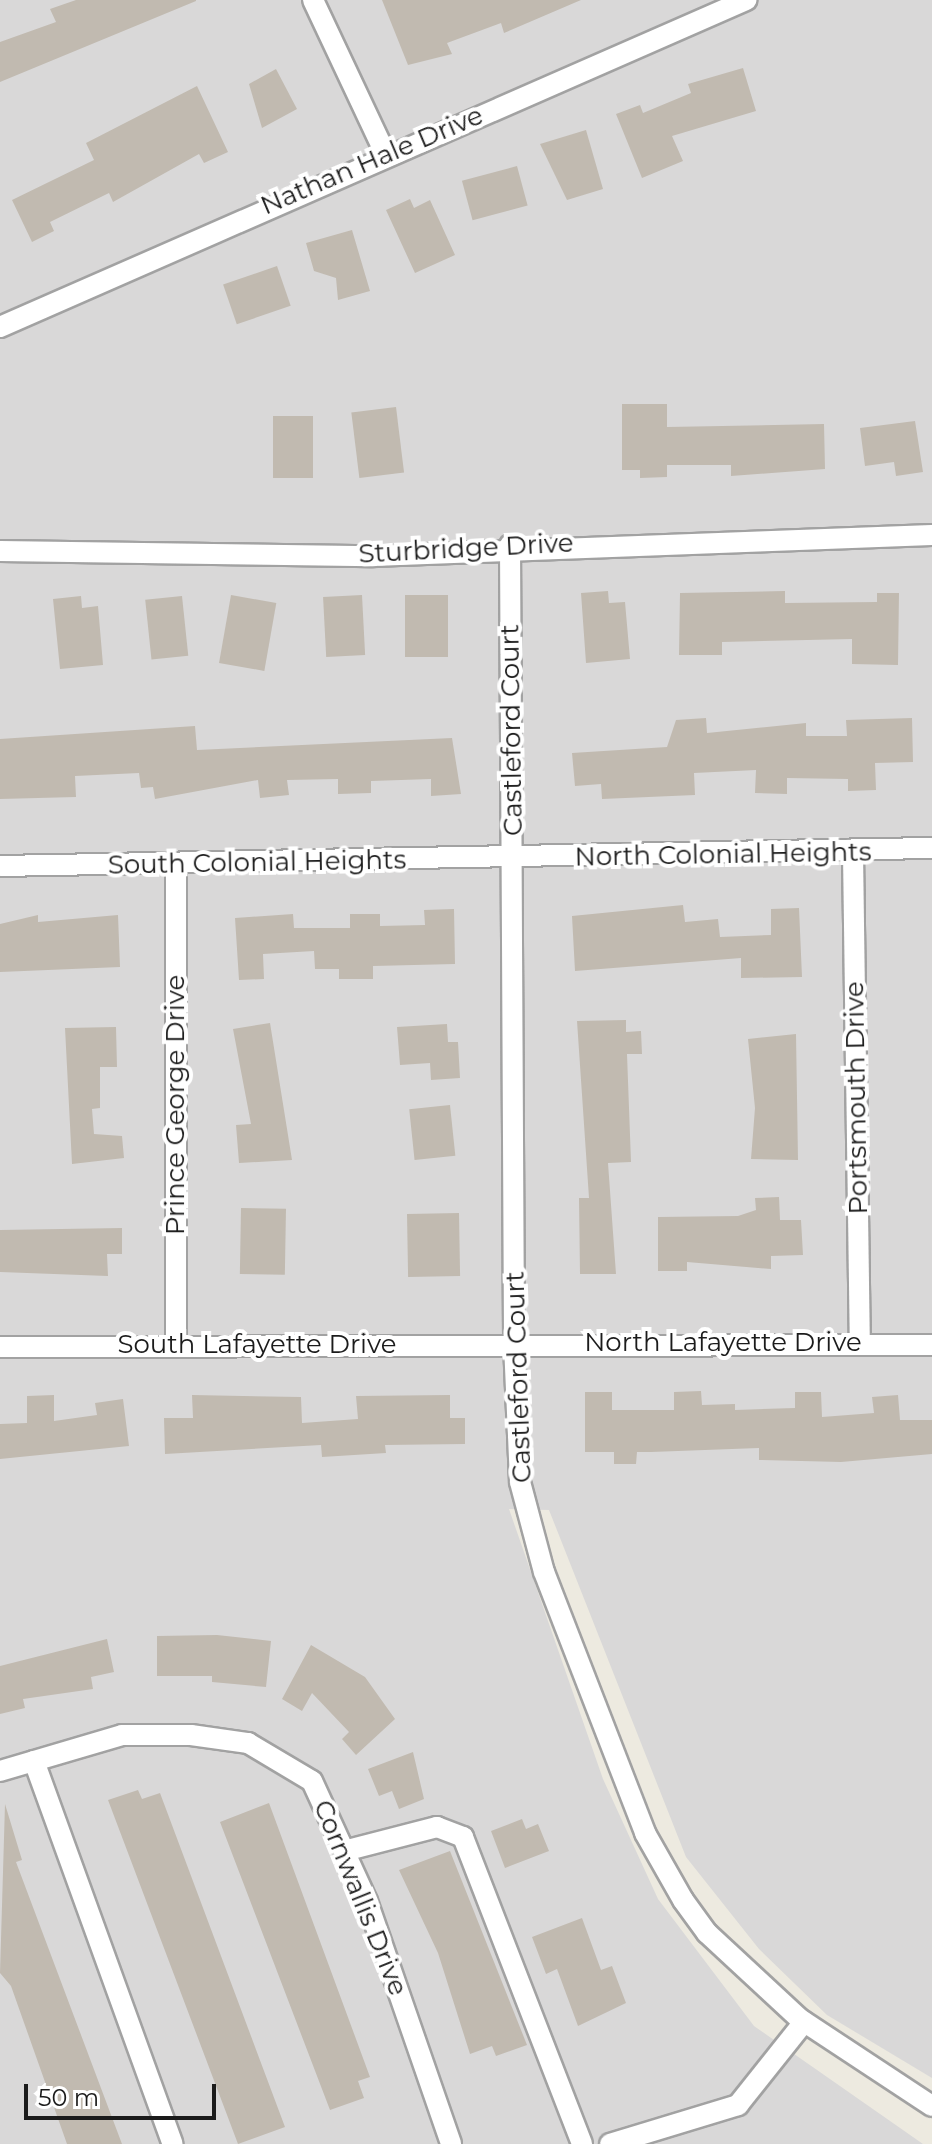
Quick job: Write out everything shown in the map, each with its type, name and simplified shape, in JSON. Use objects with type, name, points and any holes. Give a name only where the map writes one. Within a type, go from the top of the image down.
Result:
[{"type":"street","points":[[313,0],[386,155]]},
{"type":"street","name":"Nathan Hale Drive","points":[[0,327],[386,155],[746,0]]},
{"type":"street","name":"Sturbridge Drive","points":[[0,551],[373,556],[510,545],[932,535]]},
{"type":"street","name":"Castleford Court","points":[[510,545],[514,1344],[520,1482],[544,1572],[645,1833],[707,1933],[804,2022],[932,2106]]},
{"type":"street","name":"North Colonial Heights","points":[[513,859],[853,853],[932,848]]},
{"type":"street","name":"Portsmouth Drive","points":[[853,853],[860,1342]]},
{"type":"street","name":"South Colonial Heights","points":[[0,866],[513,859]]},
{"type":"street","name":"Prince George Drive","points":[[176,864],[176,1346]]},
{"type":"street","name":"North Lafayette Drive","points":[[514,1344],[860,1342],[932,1345]]},
{"type":"street","name":"South Lafayette Drive","points":[[0,1347],[514,1344]]},
{"type":"street","name":"Cornwallis Drive","points":[[0,1771],[122,1735],[248,1743],[312,1781],[344,1851],[451,2144]]},
{"type":"street","points":[[34,1761],[173,2144]]},
{"type":"street","points":[[344,1851],[437,1827],[463,1837],[582,2144]]},
{"type":"street","points":[[610,2144],[738,2105],[804,2022]]},
{"type":"shaded area","points":[[0,0],[932,0],[932,2078],[827,2015],[759,1949],[686,1857],[549,1510],[509,1509],[603,1779],[658,1899],[754,2026],[923,2144],[0,2144]]},
{"type":"building","points":[[76,0],[196,1],[0,82],[0,42],[56,22],[50,9]]},
{"type":"building","points":[[382,0],[581,0],[504,33],[501,23],[447,43],[452,54],[408,65]]},
{"type":"building","points":[[743,68],[756,111],[672,136],[683,161],[642,178],[616,114],[640,105],[643,113],[691,93],[688,84]]},
{"type":"building","points":[[276,69],[297,109],[262,128],[249,84]]},
{"type":"building","points":[[197,86],[228,152],[204,163],[199,154],[113,202],[109,193],[50,222],[54,231],[32,242],[12,200],[94,160],[86,143]]},
{"type":"building","points":[[586,130],[603,189],[567,200],[540,144]]},
{"type":"building","points":[[517,166],[528,206],[473,220],[462,181]]},
{"type":"building","points":[[410,199],[414,208],[430,200],[455,255],[415,273],[386,210]]},
{"type":"building","points":[[352,230],[370,291],[338,300],[336,278],[314,271],[306,243]]},
{"type":"building","points":[[277,266],[291,306],[237,324],[223,285]]},
{"type":"building","points":[[622,404],[667,404],[667,427],[824,424],[825,469],[731,476],[731,465],[667,465],[667,477],[640,478],[640,470],[622,470]]},
{"type":"building","points":[[396,407],[404,473],[359,478],[351,412]]},
{"type":"building","points":[[273,416],[313,416],[313,478],[273,478]]},
{"type":"building","points":[[915,421],[923,472],[896,476],[894,462],[865,466],[860,428]]},
{"type":"building","points":[[608,591],[609,603],[625,602],[630,659],[586,663],[581,593]]},
{"type":"building","points":[[785,591],[785,603],[877,602],[877,593],[899,593],[898,665],[852,664],[852,639],[722,642],[722,655],[679,655],[680,593]]},
{"type":"building","points":[[231,595],[276,603],[264,671],[219,663]]},
{"type":"building","points":[[362,595],[365,655],[326,657],[323,597]]},
{"type":"building","points":[[405,595],[448,595],[448,657],[405,657]]},
{"type":"building","points":[[81,596],[82,608],[98,606],[103,665],[60,669],[53,599]]},
{"type":"building","points":[[182,596],[188,656],[151,660],[145,600]]},
{"type":"building","points":[[706,718],[707,733],[806,723],[806,736],[847,736],[846,720],[912,718],[913,762],[875,763],[876,790],[848,791],[848,779],[787,778],[787,794],[755,793],[756,770],[694,773],[695,795],[602,799],[601,784],[575,786],[572,753],[667,747],[676,720]]},
{"type":"building","points":[[195,726],[197,750],[452,738],[461,794],[431,796],[431,779],[371,781],[371,793],[338,794],[338,779],[287,780],[289,795],[260,798],[258,780],[155,799],[153,787],[141,788],[139,773],[75,776],[76,797],[0,799],[0,739]]},
{"type":"building","points":[[683,905],[685,922],[718,919],[720,937],[771,935],[771,909],[799,908],[802,977],[741,978],[741,958],[575,971],[572,916]]},
{"type":"building","points":[[454,909],[455,964],[373,966],[373,979],[339,979],[339,969],[315,969],[314,951],[263,954],[264,979],[239,980],[235,918],[293,914],[294,928],[350,928],[350,914],[380,914],[380,926],[425,925],[424,910]]},
{"type":"building","points":[[38,915],[38,922],[118,915],[120,967],[0,972],[0,924]]},
{"type":"building","points":[[626,1020],[626,1032],[641,1031],[642,1054],[627,1054],[631,1162],[608,1163],[616,1274],[580,1274],[579,1198],[589,1198],[577,1021]]},
{"type":"building","points":[[270,1023],[292,1160],[239,1163],[236,1125],[251,1124],[233,1029]]},
{"type":"building","points":[[447,1024],[448,1042],[458,1042],[460,1078],[431,1080],[430,1063],[400,1065],[397,1027]]},
{"type":"building","points":[[116,1027],[117,1067],[100,1067],[100,1108],[92,1109],[94,1134],[122,1136],[124,1158],[72,1164],[65,1028]]},
{"type":"building","points":[[796,1034],[798,1160],[751,1159],[755,1108],[748,1039]]},
{"type":"building","points":[[450,1105],[455,1156],[415,1160],[409,1109]]},
{"type":"building","points":[[779,1197],[780,1220],[801,1220],[803,1255],[771,1256],[771,1269],[687,1262],[687,1271],[658,1271],[658,1217],[738,1216],[756,1210],[755,1198]]},
{"type":"building","points":[[241,1208],[286,1209],[285,1275],[240,1274]]},
{"type":"building","points":[[459,1213],[460,1276],[408,1277],[407,1214]]},
{"type":"building","points":[[122,1228],[122,1254],[107,1254],[108,1276],[0,1272],[0,1230]]},
{"type":"building","points":[[701,1391],[702,1405],[735,1404],[735,1410],[795,1408],[795,1392],[821,1392],[822,1417],[874,1413],[872,1397],[898,1395],[900,1420],[932,1420],[932,1454],[841,1462],[759,1460],[759,1448],[637,1452],[636,1464],[614,1464],[614,1452],[585,1452],[585,1392],[612,1392],[612,1410],[674,1410],[674,1392]]},
{"type":"building","points":[[54,1395],[54,1421],[97,1415],[95,1403],[123,1399],[129,1446],[0,1459],[0,1424],[27,1423],[27,1396]]},
{"type":"building","points":[[192,1395],[301,1397],[302,1423],[358,1419],[356,1396],[450,1395],[450,1418],[465,1418],[465,1444],[385,1445],[386,1453],[322,1457],[321,1445],[165,1454],[164,1418],[193,1418]]},
{"type":"building","points":[[217,1635],[271,1641],[266,1687],[212,1682],[212,1676],[157,1676],[157,1636]]},
{"type":"building","points":[[107,1639],[114,1672],[91,1677],[93,1689],[23,1699],[25,1708],[0,1714],[0,1666]]},
{"type":"building","points":[[311,1645],[365,1677],[395,1719],[356,1755],[342,1739],[349,1732],[312,1693],[302,1711],[282,1699]]},
{"type":"building","points":[[413,1752],[424,1799],[399,1809],[392,1791],[379,1796],[368,1769]]},
{"type":"building","points":[[138,1790],[142,1799],[160,1793],[285,2127],[238,2144],[108,1800]]},
{"type":"building","points":[[269,1803],[370,2077],[358,2081],[364,2098],[330,2110],[220,1822]]},
{"type":"building","points":[[5,1804],[22,1860],[16,1862],[122,2144],[67,2144],[11,1986],[0,1973]]},
{"type":"building","points":[[522,1819],[526,1829],[538,1824],[549,1851],[505,1868],[491,1831]]},
{"type":"building","points":[[450,1851],[527,2045],[496,2056],[492,2046],[470,2054],[438,1953],[399,1870]]},
{"type":"building","points":[[582,1918],[601,1970],[612,1966],[626,2003],[578,2026],[557,1969],[546,1974],[532,1937]]}]
